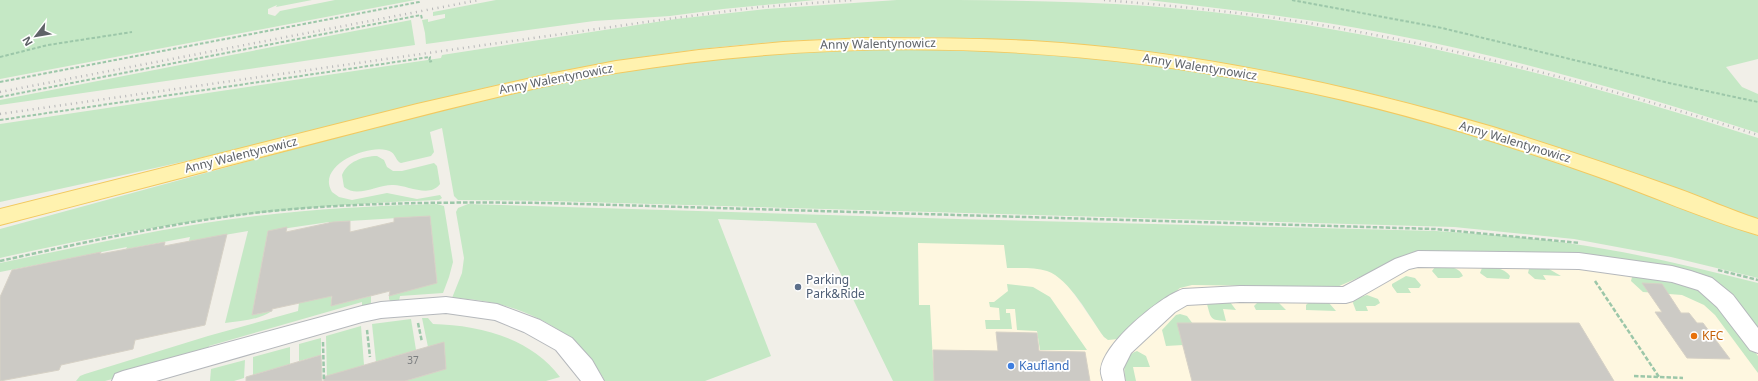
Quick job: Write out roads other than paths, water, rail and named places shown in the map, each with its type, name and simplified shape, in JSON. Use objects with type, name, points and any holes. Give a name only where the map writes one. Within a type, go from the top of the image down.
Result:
[{"type":"main road","name":"Anny Walentynowicz","points":[[0,217],[467,98],[580,74],[670,59],[761,49],[827,44],[926,43],[1032,46],[1129,56],[1212,68],[1321,89],[1436,118],[1507,138],[1627,178],[1755,227]]},
{"type":"lane","points":[[1113,375],[1117,356],[1130,339],[1167,306],[1183,297],[1240,294],[1346,295],[1402,264],[1418,259],[1584,253],[1672,274],[1705,284],[1725,301],[1758,344]]},
{"type":"lane","points":[[123,381],[362,314],[381,310],[446,305],[497,312],[548,333],[564,344],[593,381]]},
{"type":"railway","points":[[0,92],[479,0]]},
{"type":"railway","points":[[0,114],[667,19],[760,7],[853,0]]},
{"type":"railway","points":[[1104,0],[1292,20],[1406,41],[1507,64],[1608,90],[1758,135]]},
{"type":"place","name":"Parking Park&Ride","points":[[798,287]]},
{"type":"place","name":"KFC","points":[[1694,336]]},
{"type":"place","name":"Kaufland","points":[[1011,366]]}]
